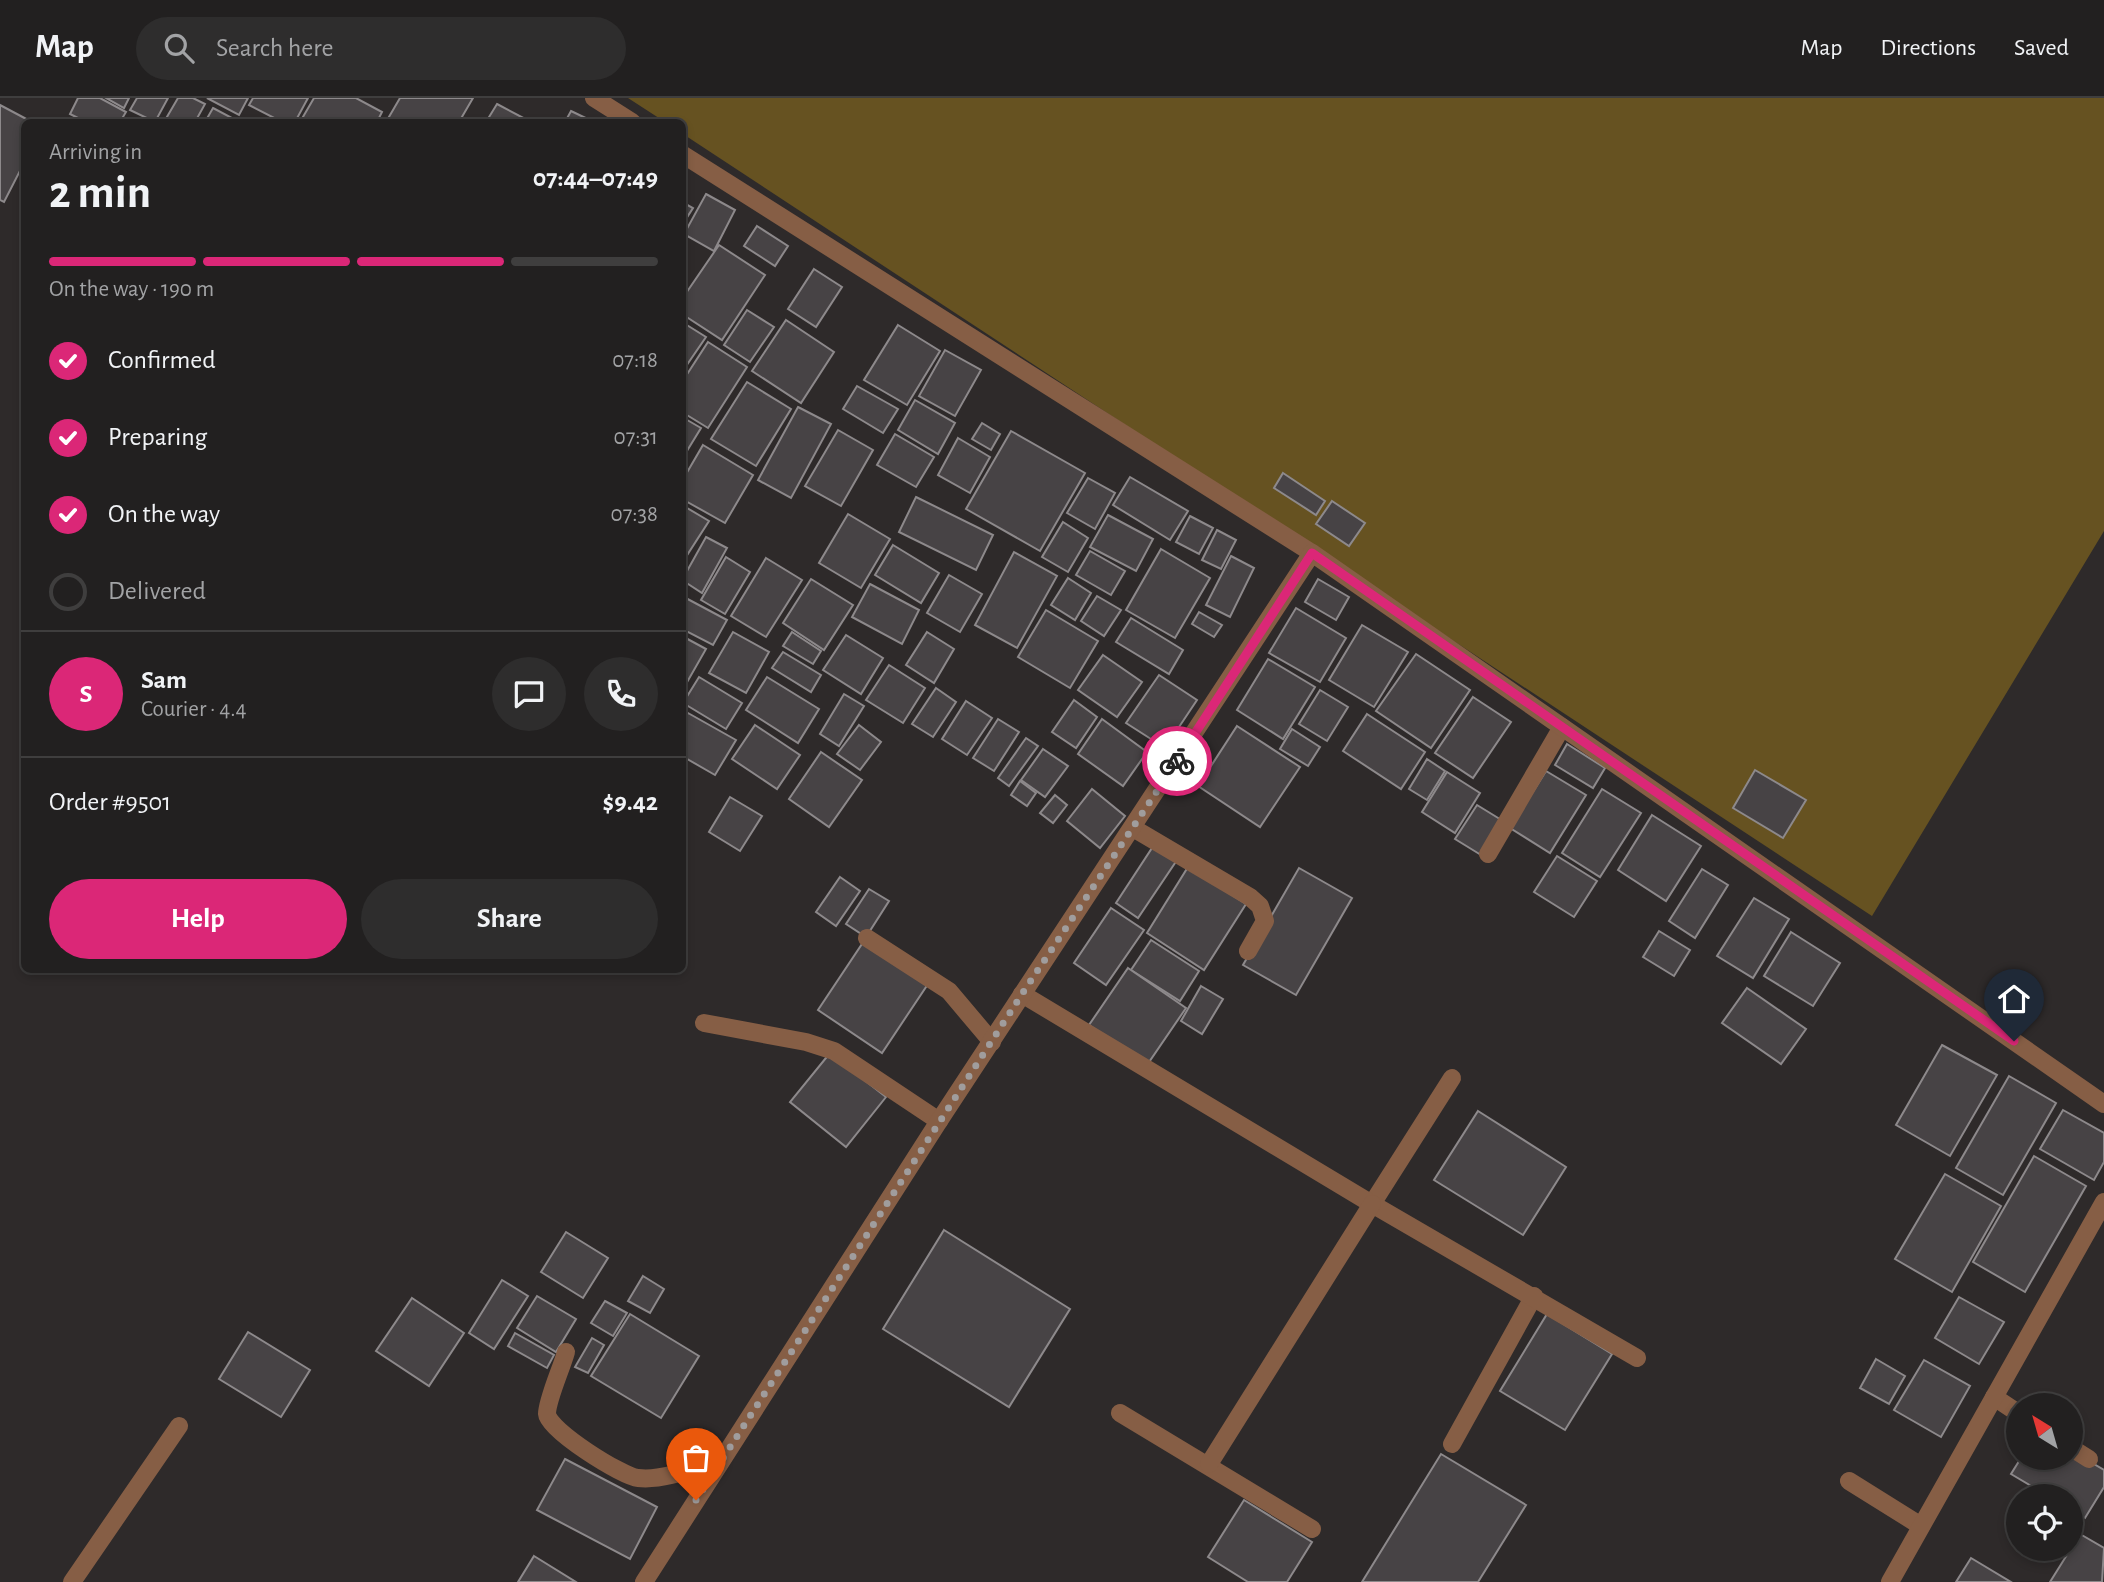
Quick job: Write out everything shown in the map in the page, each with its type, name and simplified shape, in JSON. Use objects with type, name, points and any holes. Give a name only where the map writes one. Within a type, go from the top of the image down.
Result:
[{"type":"street","points":[[594,98],[627,119]]},
{"type":"street","points":[[686,157],[1312,553],[2104,1104]]},
{"type":"street","points":[[644,1582],[939,1121],[1312,553]]},
{"type":"street","points":[[1488,854],[1562,727]]},
{"type":"street","points":[[1133,828],[1250,897],[1260,906],[1265,921],[1248,951]]},
{"type":"street","points":[[867,938],[949,991],[992,1042]]},
{"type":"street","points":[[1022,994],[1372,1204],[1637,1358]]},
{"type":"street","points":[[704,1023],[806,1042],[834,1051],[939,1121]]},
{"type":"street","points":[[1209,1464],[1452,1078]]},
{"type":"street","points":[[1890,1582],[2104,1202]]},
{"type":"street","points":[[1452,1444],[1534,1296]]},
{"type":"street","points":[[566,1352],[547,1415],[552,1426],[568,1439],[634,1478],[673,1474],[722,1459]]},
{"type":"street","points":[[1994,1397],[2006,1405]]},
{"type":"street","points":[[1121,1413],[1312,1529]]},
{"type":"street","points":[[72,1582],[179,1426]]},
{"type":"street","points":[[2083,1455],[2089,1459]]},
{"type":"street","points":[[1849,1481],[1921,1526]]},
{"type":"shaded area","points":[[628,98],[2104,98],[2104,531],[1872,916],[686,136],[686,119],[660,119]]},
{"type":"building","points":[[78,98],[100,98],[126,112],[122,119],[80,119],[70,114]]},
{"type":"building","points":[[106,98],[129,98],[124,108]]},
{"type":"building","points":[[137,98],[168,98],[157,119],[149,119],[130,110]]},
{"type":"building","points":[[178,98],[193,98],[205,104],[197,119],[166,119]]},
{"type":"building","points":[[207,98],[248,98],[239,115]]},
{"type":"building","points":[[253,98],[308,98],[297,119],[276,119],[249,105]]},
{"type":"building","points":[[314,98],[356,98],[382,112],[378,119],[302,119]]},
{"type":"building","points":[[400,98],[473,98],[461,119],[388,119]]},
{"type":"building","points":[[497,104],[525,119],[488,119]]},
{"type":"building","points":[[0,105],[26,119],[21,119],[21,169],[4,202],[0,200]]},
{"type":"building","points":[[213,108],[234,119],[207,119]]},
{"type":"building","points":[[571,111],[588,119],[567,119]]},
{"type":"building","points":[[706,194],[735,210],[714,251],[686,235]]},
{"type":"building","points":[[686,204],[693,208],[686,219]]},
{"type":"building","points":[[757,226],[788,246],[775,266],[744,246]]},
{"type":"building","points":[[719,245],[765,275],[722,340],[686,317],[686,293]]},
{"type":"building","points":[[814,269],[842,287],[816,327],[788,309]]},
{"type":"building","points":[[747,310],[774,327],[750,362],[724,345]]},
{"type":"building","points":[[786,320],[834,352],[801,403],[752,371]]},
{"type":"building","points":[[686,324],[706,337],[686,366]]},
{"type":"building","points":[[898,325],[940,351],[907,405],[864,380]]},
{"type":"building","points":[[708,342],[747,367],[708,428],[686,414],[686,376]]},
{"type":"building","points":[[945,350],[981,370],[955,416],[919,396]]},
{"type":"building","points":[[747,382],[791,409],[756,466],[711,439]]},
{"type":"building","points":[[857,386],[898,409],[883,433],[843,409]]},
{"type":"building","points":[[915,400],[955,423],[938,454],[898,430]]},
{"type":"building","points":[[798,407],[831,424],[791,498],[758,480]]},
{"type":"building","points":[[686,419],[701,428],[686,452]]},
{"type":"building","points":[[982,423],[1000,434],[991,450],[972,439]]},
{"type":"building","points":[[838,430],[873,450],[841,506],[805,486]]},
{"type":"building","points":[[1011,431],[1085,473],[1040,551],[966,509]]},
{"type":"building","points":[[895,434],[934,457],[916,487],[877,465]]},
{"type":"building","points":[[958,438],[990,457],[970,493],[938,475]]},
{"type":"building","points":[[703,445],[753,475],[725,523],[686,501],[686,474]]},
{"type":"building","points":[[1283,473],[1325,501],[1316,515],[1274,488]]},
{"type":"building","points":[[1130,477],[1188,511],[1170,540],[1113,505]]},
{"type":"building","points":[[1088,478],[1115,493],[1095,529],[1067,513]]},
{"type":"building","points":[[916,497],[993,535],[976,570],[899,532]]},
{"type":"building","points":[[1332,501],[1365,523],[1349,546],[1316,524]]},
{"type":"building","points":[[686,507],[709,521],[686,557]]},
{"type":"building","points":[[848,514],[890,539],[861,588],[819,563]]},
{"type":"building","points":[[1108,515],[1153,539],[1136,571],[1090,547]]},
{"type":"building","points":[[1190,516],[1213,528],[1199,554],[1176,542]]},
{"type":"building","points":[[1063,522],[1088,538],[1068,572],[1042,557]]},
{"type":"building","points":[[1217,530],[1236,540],[1221,569],[1202,560]]},
{"type":"building","points":[[706,537],[727,548],[702,593],[686,583],[686,573]]},
{"type":"building","points":[[893,545],[939,573],[921,603],[875,575]]},
{"type":"building","points":[[1161,549],[1210,578],[1175,638],[1126,610]]},
{"type":"building","points":[[1090,551],[1125,571],[1111,595],[1076,575]]},
{"type":"building","points":[[1014,552],[1057,576],[1017,648],[975,625]]},
{"type":"building","points":[[1231,556],[1254,568],[1230,617],[1206,605]]},
{"type":"building","points":[[726,557],[750,572],[725,614],[701,600]]},
{"type":"building","points":[[766,558],[802,580],[766,637],[731,616]]},
{"type":"building","points":[[949,575],[982,594],[960,632],[927,613]]},
{"type":"building","points":[[1068,578],[1091,593],[1075,620],[1051,605]]},
{"type":"building","points":[[811,579],[853,605],[824,650],[783,623]]},
{"type":"building","points":[[1318,579],[1349,597],[1336,620],[1305,602]]},
{"type":"building","points":[[870,584],[919,610],[902,644],[852,617]]},
{"type":"building","points":[[1097,596],[1121,610],[1104,636],[1081,621]]},
{"type":"building","points":[[686,598],[727,620],[713,645],[686,631]]},
{"type":"building","points":[[1296,608],[1346,638],[1320,682],[1269,653]]},
{"type":"building","points":[[1046,610],[1098,641],[1070,688],[1018,657]]},
{"type":"building","points":[[1199,612],[1222,625],[1214,637],[1192,624]]},
{"type":"building","points":[[1131,618],[1183,650],[1169,674],[1116,642]]},
{"type":"building","points":[[1362,625],[1408,652],[1374,707],[1329,680]]},
{"type":"building","points":[[733,632],[769,652],[746,693],[709,673]]},
{"type":"building","points":[[792,632],[821,651],[813,664],[783,646]]},
{"type":"building","points":[[927,632],[954,649],[934,683],[906,665]]},
{"type":"building","points":[[846,635],[883,658],[861,694],[823,670]]},
{"type":"building","points":[[686,638],[706,649],[686,684]]},
{"type":"building","points":[[783,652],[821,675],[811,692],[772,668]]},
{"type":"building","points":[[1416,654],[1470,690],[1431,748],[1376,711]]},
{"type":"building","points":[[1103,655],[1142,682],[1117,717],[1078,690]]},
{"type":"building","points":[[1268,659],[1315,687],[1283,739],[1237,710]]},
{"type":"building","points":[[889,665],[925,688],[903,723],[866,700]]},
{"type":"building","points":[[1159,675],[1197,700],[1165,748],[1126,723]]},
{"type":"building","points":[[699,677],[742,703],[726,729],[686,705],[686,698]]},
{"type":"building","points":[[767,677],[819,709],[798,743],[746,710]]},
{"type":"building","points":[[936,688],[956,702],[933,737],[912,724]]},
{"type":"building","points":[[1320,690],[1348,707],[1327,741],[1299,724]]},
{"type":"building","points":[[844,694],[864,706],[839,746],[820,734]]},
{"type":"building","points":[[1473,697],[1511,722],[1473,778],[1435,753]]},
{"type":"building","points":[[1074,700],[1097,717],[1076,748],[1052,732]]},
{"type":"building","points":[[966,701],[992,718],[967,755],[942,739]]},
{"type":"building","points":[[688,713],[736,740],[715,775],[686,758]]},
{"type":"building","points":[[1367,714],[1425,752],[1401,789],[1343,751]]},
{"type":"building","points":[[998,719],[1019,732],[994,771],[973,758]]},
{"type":"building","points":[[1102,719],[1147,752],[1123,786],[1078,754]]},
{"type":"building","points":[[755,725],[800,755],[777,789],[732,759]]},
{"type":"building","points":[[859,725],[881,742],[860,770],[837,754]]},
{"type":"building","points":[[1237,726],[1300,767],[1260,827],[1198,786]]},
{"type":"building","points":[[1292,729],[1320,747],[1308,766],[1280,749]]},
{"type":"building","points":[[1026,738],[1038,746],[1009,786],[998,778]]},
{"type":"building","points":[[1567,744],[1605,768],[1593,788],[1555,765]]},
{"type":"building","points":[[1043,749],[1068,766],[1045,797],[1021,780]]},
{"type":"building","points":[[821,752],[862,780],[829,827],[789,799]]},
{"type":"building","points":[[1427,759],[1445,771],[1427,800],[1409,789]]},
{"type":"building","points":[[1755,770],[1806,800],[1783,838],[1733,808]]},
{"type":"building","points":[[1546,771],[1586,795],[1550,853],[1510,828]]},
{"type":"building","points":[[1447,772],[1480,793],[1455,833],[1422,812]]},
{"type":"building","points":[[1020,781],[1036,793],[1027,806],[1011,795]]},
{"type":"building","points":[[1092,789],[1125,816],[1100,848],[1067,821]]},
{"type":"building","points":[[1602,789],[1641,813],[1600,877],[1562,853]]},
{"type":"building","points":[[1055,795],[1067,805],[1053,823],[1040,813]]},
{"type":"building","points":[[730,797],[762,816],[740,851],[709,832]]},
{"type":"building","points":[[1477,805],[1503,821],[1481,855],[1455,839]]},
{"type":"building","points":[[1652,815],[1701,846],[1666,901],[1618,870]]},
{"type":"building","points":[[1154,845],[1177,860],[1138,918],[1116,903]]},
{"type":"building","points":[[1557,856],[1597,881],[1574,917],[1534,892]]},
{"type":"building","points":[[1188,867],[1246,904],[1204,970],[1147,933]]},
{"type":"building","points":[[1299,868],[1352,898],[1296,995],[1243,965]]},
{"type":"building","points":[[1702,869],[1728,885],[1695,938],[1669,921]]},
{"type":"building","points":[[840,877],[860,891],[836,926],[816,912]]},
{"type":"building","points":[[869,889],[889,901],[866,937],[846,924]]},
{"type":"building","points":[[1754,898],[1789,919],[1753,978],[1717,956]]},
{"type":"building","points":[[1111,908],[1144,930],[1106,985],[1074,963]]},
{"type":"building","points":[[1659,931],[1690,950],[1674,976],[1643,957]]},
{"type":"building","points":[[1791,932],[1840,963],[1813,1006],[1764,976]]},
{"type":"building","points":[[1151,940],[1199,971],[1180,1001],[1131,970]]},
{"type":"building","points":[[864,941],[928,984],[882,1053],[818,1010]]},
{"type":"building","points":[[1128,968],[1186,1008],[1147,1065],[1089,1025]]},
{"type":"building","points":[[1201,986],[1223,999],[1202,1034],[1181,1021]]},
{"type":"building","points":[[1747,988],[1806,1029],[1781,1064],[1722,1023]]},
{"type":"building","points":[[1942,1045],[1997,1075],[1950,1156],[1896,1125]]},
{"type":"building","points":[[830,1053],[886,1097],[846,1147],[790,1102]]},
{"type":"building","points":[[2009,1076],[2056,1103],[2003,1195],[1956,1168]]},
{"type":"building","points":[[2063,1110],[2104,1133],[2104,1162],[2094,1180],[2040,1149]]},
{"type":"building","points":[[1478,1111],[1566,1167],[1523,1235],[1434,1180]]},
{"type":"building","points":[[2034,1156],[2086,1186],[2025,1292],[1973,1262]]},
{"type":"building","points":[[1945,1174],[2001,1206],[1952,1292],[1895,1259]]},
{"type":"building","points":[[944,1230],[1070,1309],[1009,1407],[883,1329]]},
{"type":"building","points":[[566,1232],[608,1258],[583,1298],[541,1272]]},
{"type":"building","points":[[643,1276],[664,1289],[650,1313],[628,1301]]},
{"type":"building","points":[[502,1280],[528,1296],[494,1349],[469,1333]]},
{"type":"building","points":[[537,1296],[576,1319],[556,1352],[517,1328]]},
{"type":"building","points":[[1959,1297],[2004,1322],[1979,1364],[1935,1338]]},
{"type":"building","points":[[412,1298],[464,1333],[429,1386],[376,1351]]},
{"type":"building","points":[[605,1301],[627,1313],[613,1336],[591,1323]]},
{"type":"building","points":[[630,1314],[699,1356],[661,1418],[591,1376]]},
{"type":"building","points":[[1547,1314],[1612,1354],[1565,1430],[1500,1391]]},
{"type":"building","points":[[248,1332],[310,1370],[281,1417],[219,1379]]},
{"type":"building","points":[[515,1333],[554,1355],[547,1368],[508,1346]]},
{"type":"building","points":[[592,1338],[604,1345],[588,1373],[575,1367]]},
{"type":"building","points":[[1876,1359],[1905,1376],[1889,1404],[1860,1388]]},
{"type":"building","points":[[1924,1360],[1970,1386],[1941,1437],[1894,1410]]},
{"type":"building","points":[[1441,1454],[1526,1505],[1478,1582],[1362,1582]]},
{"type":"building","points":[[2083,1458],[2104,1470],[2104,1487],[2085,1518],[2083,1484],[2028,1484],[2011,1474],[2014,1470],[2083,1470]]},
{"type":"building","points":[[565,1459],[657,1507],[630,1559],[537,1510]]},
{"type":"building","points":[[1244,1500],[1312,1542],[1287,1582],[1248,1582],[1208,1557]]},
{"type":"building","points":[[2083,1536],[2104,1548],[2102,1582],[2050,1582],[2063,1561],[2083,1561]]},
{"type":"building","points":[[534,1556],[576,1582],[518,1582]]},
{"type":"building","points":[[1971,1558],[2011,1582],[1956,1582]]},
{"type":"way so far","points":[[696,1500],[939,1121],[1177,761]]},
{"type":"route","points":[[1177,761],[1312,553],[2014,1041]]}]
